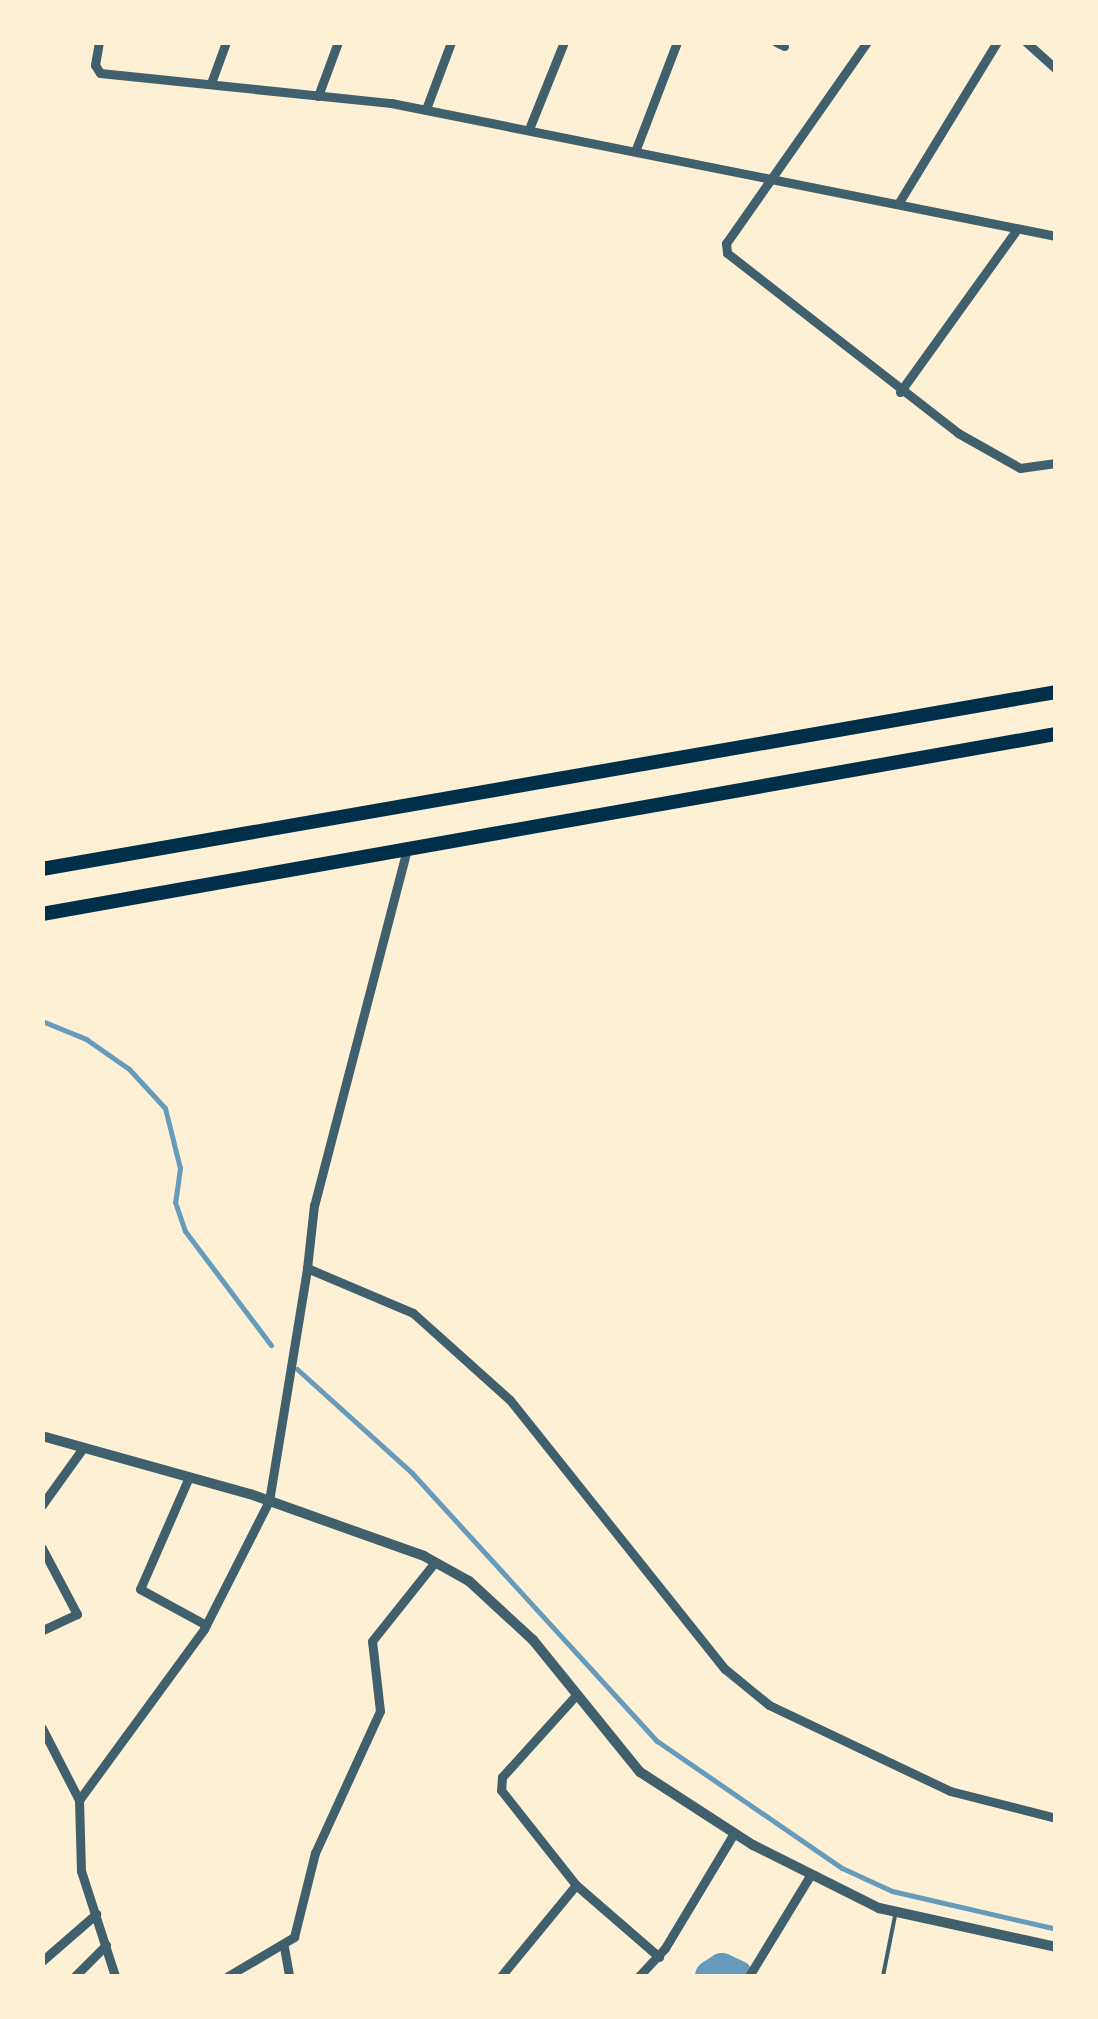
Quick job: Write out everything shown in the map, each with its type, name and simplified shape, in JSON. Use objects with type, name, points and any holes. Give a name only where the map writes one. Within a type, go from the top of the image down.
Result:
[{"type":"highway","points":[[42,870],[1056,692]]},
{"type":"highway","points":[[42,914],[1056,734]]},
{"type":"street","points":[[99,42],[95,65],[100,73],[426,109],[636,149],[1014,232],[1056,236]]},
{"type":"street","points":[[210,83],[226,42]]},
{"type":"street","points":[[318,96],[338,42]]},
{"type":"street","points":[[426,109],[451,42]]},
{"type":"street","points":[[529,129],[564,42]]},
{"type":"street","points":[[636,149],[677,42]]},
{"type":"street","points":[[867,42],[726,243],[727,253],[900,392],[1020,468],[1056,463]]},
{"type":"street","points":[[898,204],[997,42]]},
{"type":"street","points":[[1026,42],[1056,69]]},
{"type":"street","points":[[900,392],[1014,232]]},
{"type":"street","points":[[79,1800],[206,1625],[269,1500],[314,1204],[400,849]]},
{"type":"street","points":[[307,1268],[414,1313],[510,1400],[725,1669],[768,1705],[950,1791],[1056,1818]]},
{"type":"street","points":[[42,1436],[269,1500],[434,1562],[469,1580],[577,1694],[640,1772],[734,1833],[811,1874],[896,1911],[1056,1947]]},
{"type":"street","points":[[42,1506],[84,1448]]},
{"type":"street","points":[[188,1477],[140,1589],[206,1625]]},
{"type":"street","points":[[42,1548],[77,1614],[42,1630]]},
{"type":"street","points":[[228,1976],[284,1947],[300,1924],[316,1853],[375,1729],[382,1697],[372,1641],[434,1562]]},
{"type":"street","points":[[577,1694],[501,1783],[576,1884],[659,1957]]},
{"type":"street","points":[[42,1728],[79,1800],[82,1872],[115,1976]]},
{"type":"street","points":[[640,1976],[659,1957],[734,1833]]},
{"type":"street","points":[[750,1974],[811,1874]]},
{"type":"street","points":[[500,1976],[576,1884]]},
{"type":"street","points":[[42,1962],[96,1914]]},
{"type":"street","points":[[74,1976],[106,1945]]},
{"type":"street","points":[[284,1947],[289,1976]]},
{"type":"lane","points":[[883,1976],[896,1911]]},
{"type":"waterway","points":[[42,1021],[86,1039],[129,1069],[165,1108],[180,1168],[175,1202],[185,1231],[271,1345]]},
{"type":"waterway","points":[[297,1369],[412,1473],[657,1741],[842,1868],[892,1891],[1056,1929]]},
{"type":"waterway","points":[[711,1976],[722,1969],[737,1976]]}]
